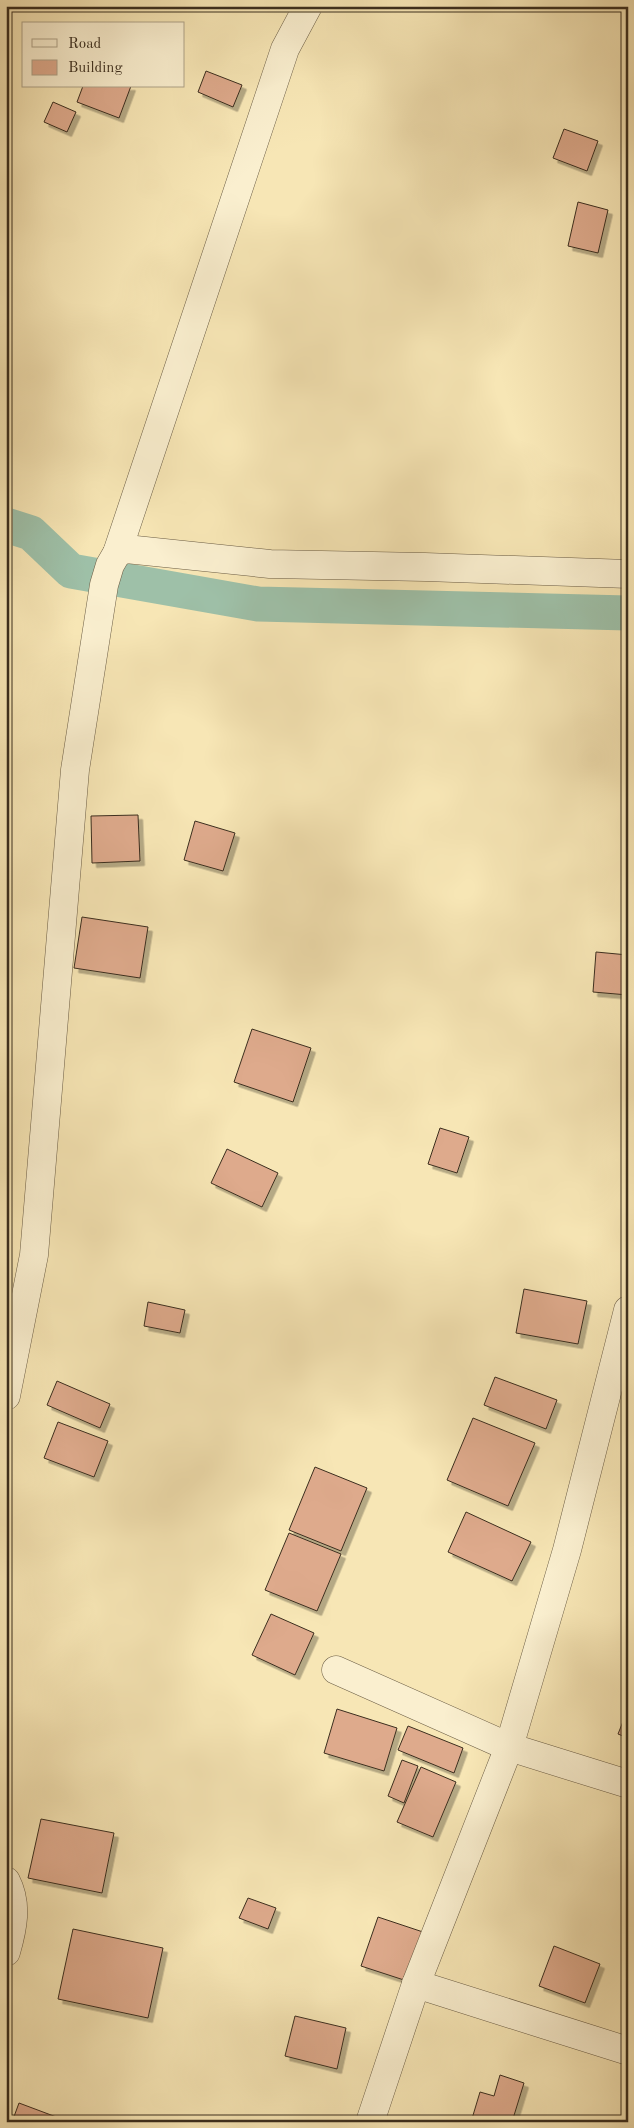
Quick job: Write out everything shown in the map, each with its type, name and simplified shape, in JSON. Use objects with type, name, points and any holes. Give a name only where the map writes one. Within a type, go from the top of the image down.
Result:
[{"type":"street","points":[[6,1396],[34,1255],[74,770],[104,586],[110,565],[123,543],[285,49],[308,6]]},
{"type":"street","points":[[123,543],[155,552],[270,564],[628,574]]},
{"type":"street","points":[[370,2122],[416,1984],[509,1747],[566,1550],[628,1310]]},
{"type":"street","points":[[336,1670],[509,1747],[628,1784]]},
{"type":"street","points":[[6,1952],[12,1935],[15,1906],[7,1884]]},
{"type":"street","points":[[416,1984],[628,2051]]},
{"type":"building","points":[[206,71],[242,85],[233,107],[198,92]]},
{"type":"building","points":[[82,88],[130,88],[119,118],[77,102]]},
{"type":"building","points":[[53,102],[76,112],[67,132],[44,122]]},
{"type":"building","points":[[564,129],[598,141],[587,171],[553,158]]},
{"type":"building","points":[[578,202],[608,210],[598,253],[568,246]]},
{"type":"building","points":[[138,815],[140,861],[92,863],[91,816]]},
{"type":"building","points":[[195,821],[235,833],[223,871],[184,860]]},
{"type":"building","points":[[82,917],[148,927],[140,978],[74,968]]},
{"type":"building","points":[[596,952],[628,955],[628,995],[593,992]]},
{"type":"building","points":[[252,1029],[311,1048],[293,1102],[234,1082]]},
{"type":"building","points":[[440,1128],[469,1137],[457,1173],[428,1164]]},
{"type":"building","points":[[227,1149],[278,1173],[262,1207],[211,1183]]},
{"type":"building","points":[[524,1289],[587,1301],[578,1344],[516,1333]]},
{"type":"building","points":[[148,1302],[185,1310],[180,1333],[144,1326]]},
{"type":"building","points":[[495,1377],[557,1400],[546,1429],[484,1405]]},
{"type":"building","points":[[57,1381],[110,1404],[100,1428],[47,1405]]},
{"type":"building","points":[[473,1418],[535,1443],[508,1506],[447,1480]]},
{"type":"building","points":[[58,1422],[108,1441],[94,1477],[44,1458]]},
{"type":"building","points":[[315,1467],[367,1488],[341,1551],[289,1530]]},
{"type":"building","points":[[466,1512],[531,1542],[512,1581],[448,1552]]},
{"type":"building","points":[[289,1533],[341,1554],[317,1611],[265,1590]]},
{"type":"building","points":[[271,1614],[314,1633],[295,1675],[252,1655]]},
{"type":"building","points":[[337,1709],[397,1728],[384,1771],[324,1753]]},
{"type":"building","points":[[628,1709],[628,1738],[618,1734]]},
{"type":"building","points":[[408,1726],[463,1748],[454,1773],[398,1750]]},
{"type":"building","points":[[402,1760],[418,1766],[404,1803],[388,1796]]},
{"type":"building","points":[[421,1767],[456,1782],[433,1837],[397,1822]]},
{"type":"building","points":[[41,1819],[114,1833],[102,1893],[28,1878]]},
{"type":"building","points":[[248,1898],[276,1908],[268,1929],[239,1918]]},
{"type":"building","points":[[378,1917],[426,1933],[410,1982],[361,1966]]},
{"type":"building","points":[[73,1929],[163,1948],[148,2018],[58,1999]]},
{"type":"building","points":[[554,1946],[600,1964],[585,2003],[539,1986]]},
{"type":"building","points":[[295,2016],[346,2028],[337,2069],[285,2056]]},
{"type":"building","points":[[500,2075],[524,2083],[512,2122],[471,2122],[480,2092],[494,2096]]},
{"type":"building","points":[[19,2103],[59,2118],[57,2122],[12,2122]]},
{"type":"building","points":[[628,2108],[628,2122],[624,2122],[622,2121]]},
{"type":"waterway","points":[[6,525],[31,533],[71,571],[258,604],[628,613]]}]
